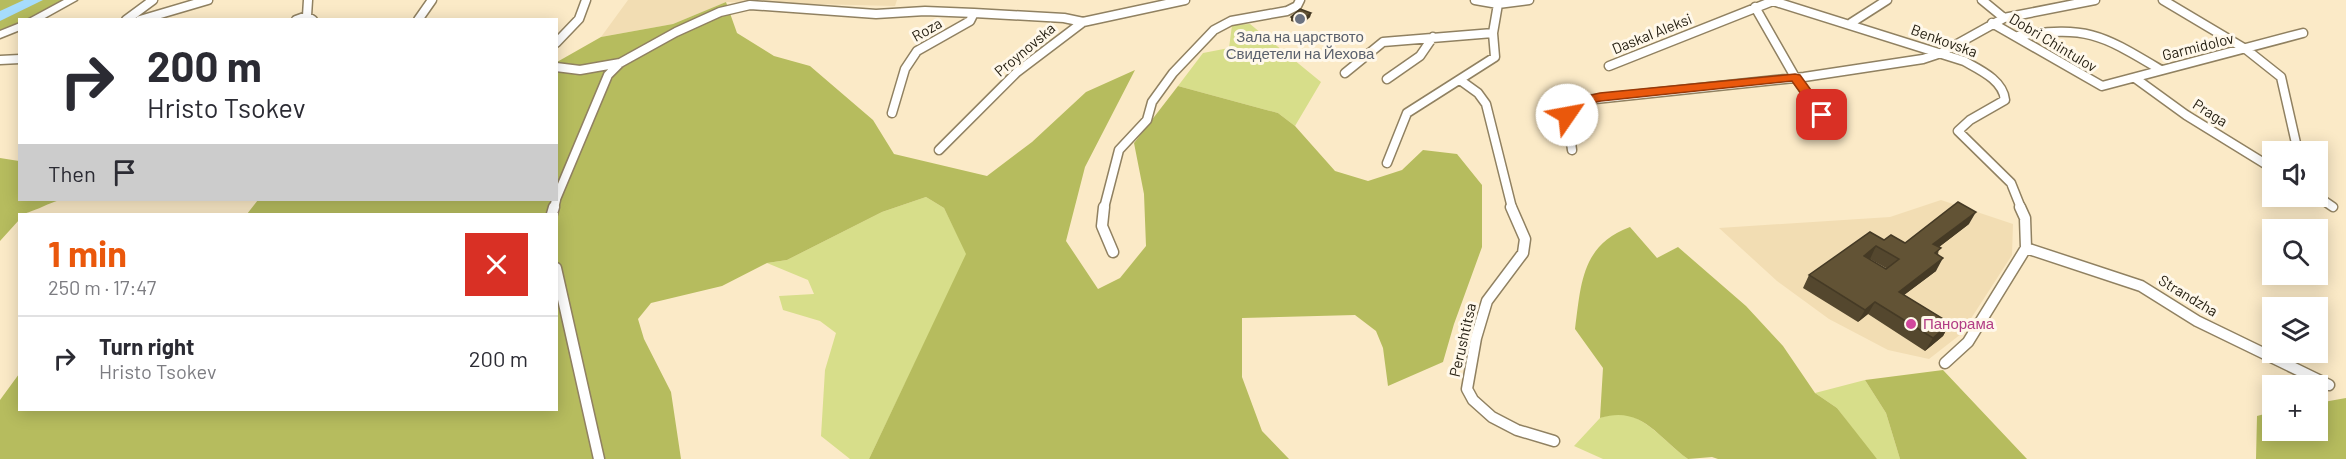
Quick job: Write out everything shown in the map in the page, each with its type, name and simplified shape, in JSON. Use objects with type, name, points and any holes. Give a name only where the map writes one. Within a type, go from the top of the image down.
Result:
[{"type":"main road","points":[[36,18],[72,0]]},
{"type":"main road","points":[[0,35],[18,27]]},
{"type":"street","points":[[129,18],[153,0]]},
{"type":"street","points":[[147,18],[208,0]]},
{"type":"street","points":[[308,0],[310,18]]},
{"type":"street","points":[[419,18],[432,0]]},
{"type":"street","points":[[558,41],[580,20],[585,10],[586,0]]},
{"type":"street","points":[[925,11],[929,0]]},
{"type":"street","name":"Proynovska","points":[[939,150],[1017,72],[1083,22],[1185,0]]},
{"type":"street","points":[[1113,252],[1102,226],[1104,203],[1119,150],[1147,120],[1152,102],[1173,73],[1214,30],[1231,21],[1265,13],[1287,11],[1297,6],[1300,0]]},
{"type":"street","points":[[1475,0],[1498,4],[1529,0]]},
{"type":"street","points":[[1851,23],[1887,0]]},
{"type":"street","name":"Dobri Chintulov","points":[[1982,0],[2004,18]]},
{"type":"street","points":[[1572,150],[1567,115],[1569,108],[1577,103],[1648,91],[1682,90],[1914,61],[1941,52],[2004,18],[2095,0]]},
{"type":"street","points":[[2163,0],[2247,50],[2281,77],[2296,141]]},
{"type":"street","name":"Benkovska","points":[[1773,1],[1941,52],[1974,65],[1989,75],[2004,91],[2003,103],[1970,120],[1958,131],[2011,183],[2025,218],[2026,248]]},
{"type":"street","name":"Daskal Aleksi","points":[[1609,66],[1773,1]]},
{"type":"street","points":[[1387,163],[1407,113],[1496,57],[1493,33],[1498,4]]},
{"type":"street","points":[[558,67],[584,70],[620,63],[720,12],[750,5],[876,14],[925,11],[974,13],[1064,18],[1083,22]]},
{"type":"street","points":[[1755,7],[1795,77],[1836,134]]},
{"type":"street","name":"Roza","points":[[892,113],[909,59],[917,51],[970,21],[974,13]]},
{"type":"street","name":"Dobri Chintulov","points":[[1992,23],[2018,36],[2099,86]]},
{"type":"street","points":[[2018,36],[2063,29],[2092,32],[2162,70]]},
{"type":"street","points":[[1345,73],[1383,42],[1493,33]]},
{"type":"street","name":"Garmidolov","points":[[2099,86],[2247,50],[2303,33]]},
{"type":"street","points":[[1387,79],[1421,56],[1430,46],[1433,37]]},
{"type":"street","points":[[0,60],[18,59]]},
{"type":"street","points":[[558,194],[608,75],[620,63]]},
{"type":"street","name":"Praga","points":[[2135,78],[2186,115],[2262,162]]},
{"type":"street","name":"Perushtitsa","points":[[1460,80],[1478,93],[1486,104],[1509,202],[1525,239],[1523,253],[1487,301],[1476,338],[1467,389],[1477,403],[1494,418],[1554,441]]},
{"type":"street","points":[[2328,204],[2333,207]]},
{"type":"street","points":[[1945,363],[1968,342],[2026,248]]},
{"type":"street","name":"Strandzha","points":[[2026,248],[2141,286],[2197,321],[2330,385]]},
{"type":"street","points":[[558,277],[599,459]]},
{"type":"shaded area","points":[[628,0],[897,0],[895,6],[726,2],[673,24],[601,37]]},
{"type":"shaded area","points":[[1941,200],[2013,224],[2012,255],[1961,334],[1929,359],[1888,350],[1829,319],[1777,281],[1719,228],[1890,217]]},
{"type":"green space","points":[[0,0],[71,0],[34,18],[18,18],[18,26],[0,35]]},
{"type":"green space","points":[[726,2],[737,33],[774,56],[810,66],[873,120],[894,154],[987,176],[1032,142],[1086,92],[1135,70],[1085,167],[1066,241],[1098,289],[1120,278],[1146,246],[1144,194],[1134,143],[1178,86],[1278,113],[1295,126],[1335,171],[1368,181],[1402,170],[1423,150],[1457,154],[1482,185],[1482,247],[1443,362],[1388,386],[1383,348],[1376,331],[1355,315],[1242,318],[1242,377],[1262,431],[1289,459],[869,459],[966,254],[944,208],[926,197],[882,212],[787,260],[767,263],[722,286],[651,303],[638,319],[644,339],[671,392],[681,459],[0,459],[0,400],[18,375],[18,411],[558,411],[558,213],[248,213],[257,201],[558,201],[558,61],[601,37],[673,24]]},
{"type":"green space","points":[[1250,24],[1321,82],[1295,126],[1278,113],[1178,86],[1203,53],[1229,48],[1232,25]]},
{"type":"green space","points":[[0,158],[18,161],[18,201],[57,201],[29,212],[18,213],[18,221],[0,241]]},
{"type":"green space","points":[[926,197],[944,208],[967,254],[869,459],[850,459],[821,436],[825,370],[836,333],[820,321],[783,310],[779,296],[814,294],[808,280],[767,263],[787,260],[882,212]]},
{"type":"green space","points":[[1630,227],[1657,258],[1678,247],[1746,306],[1783,346],[1815,393],[1837,408],[1877,459],[1718,459],[1712,457],[1688,459],[1638,419],[1615,415],[1600,418],[1603,368],[1575,329],[1579,297],[1586,268],[1593,256],[1602,244]]},
{"type":"green space","points":[[1943,370],[2027,459],[1900,459],[1886,413],[1865,380]]},
{"type":"green space","points":[[1865,380],[1886,413],[1900,459],[1877,459],[1873,456],[1837,408],[1815,393]]},
{"type":"green space","points":[[2346,398],[2346,459],[2256,459],[2257,416],[2262,415],[2262,441],[2328,441],[2328,401]]},
{"type":"green space","points":[[1615,413],[1636,418],[1646,424],[1688,459],[1603,459],[1574,446],[1600,418]]},
{"type":"building","points":[[1300,9],[1311,13],[1301,21],[1291,17]]},
{"type":"building","points":[[1958,202],[1976,212],[1933,244],[1941,248],[1935,253],[1943,258],[1899,292],[1950,323],[1933,338],[1875,302],[1865,310],[1809,275],[1870,232],[1884,240],[1891,235],[1905,243]],"holes":[[[1876,246],[1899,259],[1886,269],[1864,256]]]},
{"type":"waterway","points":[[0,17],[36,0]]},
{"type":"place","name":"Зала на царството Свидетели на Йехова","points":[[1300,19]]},
{"type":"place","name":"Панорама","points":[[1911,324]]},
{"type":"route","points":[[1567,115],[1569,108],[1577,103],[1600,97],[1795,77],[1822,115]]}]
